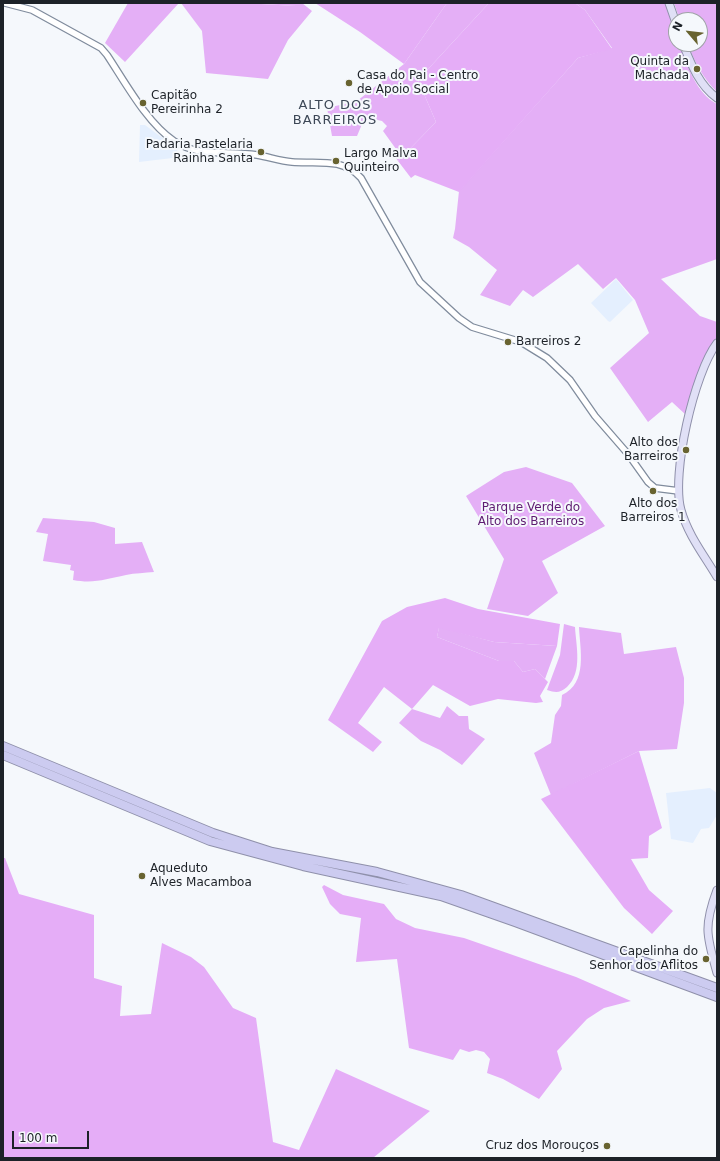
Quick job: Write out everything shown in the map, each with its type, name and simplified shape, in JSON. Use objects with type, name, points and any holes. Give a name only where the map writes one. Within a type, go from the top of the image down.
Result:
[{"type":"highway","points":[[3,746],[213,833],[272,852],[377,872],[461,894],[717,988]]},
{"type":"highway","points":[[3,755],[210,841],[302,866],[441,896],[717,997]]},
{"type":"main road","points":[[687,52],[694,70],[703,85],[717,98]]},
{"type":"main road","points":[[717,343],[706,363],[689,416],[682,449],[678,479],[681,509],[686,523],[717,577]]},
{"type":"main road","points":[[717,890],[710,910],[707,927],[717,973]]},
{"type":"street","points":[[5,3],[32,10],[100,48],[107,55],[160,130],[186,148],[202,152],[257,155],[293,162],[320,161],[336,163],[356,172],[361,178],[420,282],[459,318],[472,327],[521,342],[547,358],[570,380],[595,416],[652,485],[660,490],[679,491]]},
{"type":"shaded area","points":[[244,3],[296,3],[296,6]]},
{"type":"shaded area","points":[[315,3],[447,3],[404,64],[360,32]]},
{"type":"shaded area","points":[[489,3],[575,3],[585,10],[612,49],[578,58],[459,192],[415,175],[411,178],[398,161],[436,122],[418,80]]},
{"type":"shaded area","points":[[140,125],[145,125],[176,148],[181,157],[139,162]]},
{"type":"shaded area","points":[[616,279],[633,300],[610,322],[591,303]]},
{"type":"shaded area","points":[[445,598],[478,609],[560,624],[557,646],[494,642],[439,628],[437,637],[499,661],[514,661],[523,672],[535,669],[548,682],[540,696],[543,702],[536,703],[498,699],[470,706],[433,685],[412,709],[384,687],[358,723],[382,742],[373,752],[328,720],[382,621],[407,607]]},
{"type":"shaded area","points":[[639,751],[662,828],[649,836],[648,858],[631,859],[649,890],[673,911],[652,934],[624,908],[541,799]]},
{"type":"shaded area","points":[[710,788],[717,793],[717,815],[709,828],[701,829],[693,843],[671,839],[666,793]]},
{"type":"shaded area","points":[[3,858],[5,858],[19,894],[94,915],[94,978],[122,986],[120,1016],[151,1014],[162,943],[191,957],[204,967],[233,1008],[256,1018],[273,1142],[299,1150],[336,1069],[430,1111],[373,1158],[3,1158]]},
{"type":"shaded area","points":[[324,885],[343,895],[384,904],[396,919],[415,928],[464,938],[576,977],[631,1001],[604,1008],[587,1019],[557,1051],[562,1069],[539,1099],[503,1079],[487,1073],[490,1059],[484,1052],[476,1050],[469,1052],[460,1049],[453,1060],[409,1048],[397,959],[356,962],[361,918],[340,914],[330,904],[322,887]]},
{"type":"green space","points":[[128,3],[179,3],[125,62],[105,43]]},
{"type":"green space","points":[[181,3],[244,3],[296,6],[296,3],[302,3],[312,11],[288,40],[268,79],[206,73],[202,31]]},
{"type":"green space","points":[[447,3],[489,3],[418,80],[436,122],[398,161],[392,152],[396,149],[383,131],[387,126],[382,121],[365,117],[357,136],[332,136],[327,108],[357,101],[404,64]]},
{"type":"green space","points":[[575,3],[665,3],[668,12],[668,52],[682,52],[698,86],[703,93],[717,104],[717,259],[661,279],[700,316],[717,322],[717,338],[703,361],[686,415],[672,402],[648,422],[610,368],[649,333],[635,300],[616,278],[603,289],[578,264],[533,297],[523,290],[510,306],[480,295],[497,270],[469,247],[453,238],[459,191],[578,58],[612,48],[585,10]]},
{"type":"green space","points":[[674,3],[717,3],[717,92],[700,70],[691,52],[708,52],[708,12],[677,12]]},
{"type":"green space","name":"Parque Verde do Alto dos Barreiros","points":[[526,467],[572,483],[605,526],[542,561],[558,593],[528,616],[487,609],[504,559],[466,496],[504,472]]},
{"type":"green space","points":[[43,518],[94,522],[115,528],[115,544],[142,542],[154,572],[129,574],[94,581],[73,580],[74,571],[70,570],[71,565],[43,561],[48,534],[36,532]]},
{"type":"green space","points":[[564,624],[575,627],[577,666],[572,681],[567,687],[558,692],[553,692],[547,690],[560,655]]},
{"type":"green space","points":[[439,627],[494,642],[557,646],[545,679],[535,669],[523,672],[514,661],[499,661],[437,637]]},
{"type":"green space","points":[[579,627],[621,633],[624,654],[676,647],[684,678],[684,703],[677,749],[639,751],[551,795],[534,753],[551,743],[555,715],[561,706],[562,695],[570,690],[576,683],[581,665]]},
{"type":"green space","points":[[447,706],[459,716],[468,716],[469,729],[485,739],[462,765],[440,750],[421,741],[399,723],[412,709],[440,718]]},
{"type":"place","name":"Quinta da Machada","points":[[697,69]]},
{"type":"place","name":"Casa do Pai - Centro de Apoio Social","points":[[349,83]]},
{"type":"place","name":"Capitão Pereirinha 2","points":[[143,103]]},
{"type":"place","name":"Padaria Pastelaria Rainha Santa","points":[[261,152]]},
{"type":"place","name":"Largo Malva Quinteiro","points":[[336,161]]},
{"type":"place","name":"Barreiros 2","points":[[508,342]]},
{"type":"place","name":"Alto dos Barreiros","points":[[686,450]]},
{"type":"place","name":"Alto dos Barreiros 1","points":[[653,491]]},
{"type":"place","name":"Aqueduto Alves Macamboa","points":[[142,876]]},
{"type":"place","name":"Capelinha do Senhor dos Aflitos","points":[[706,959]]},
{"type":"place","name":"Cruz dos Morouços","points":[[607,1146]]},
{"type":"district","name":"ALTO DOS BARREIROS","points":[[335,114]]}]
